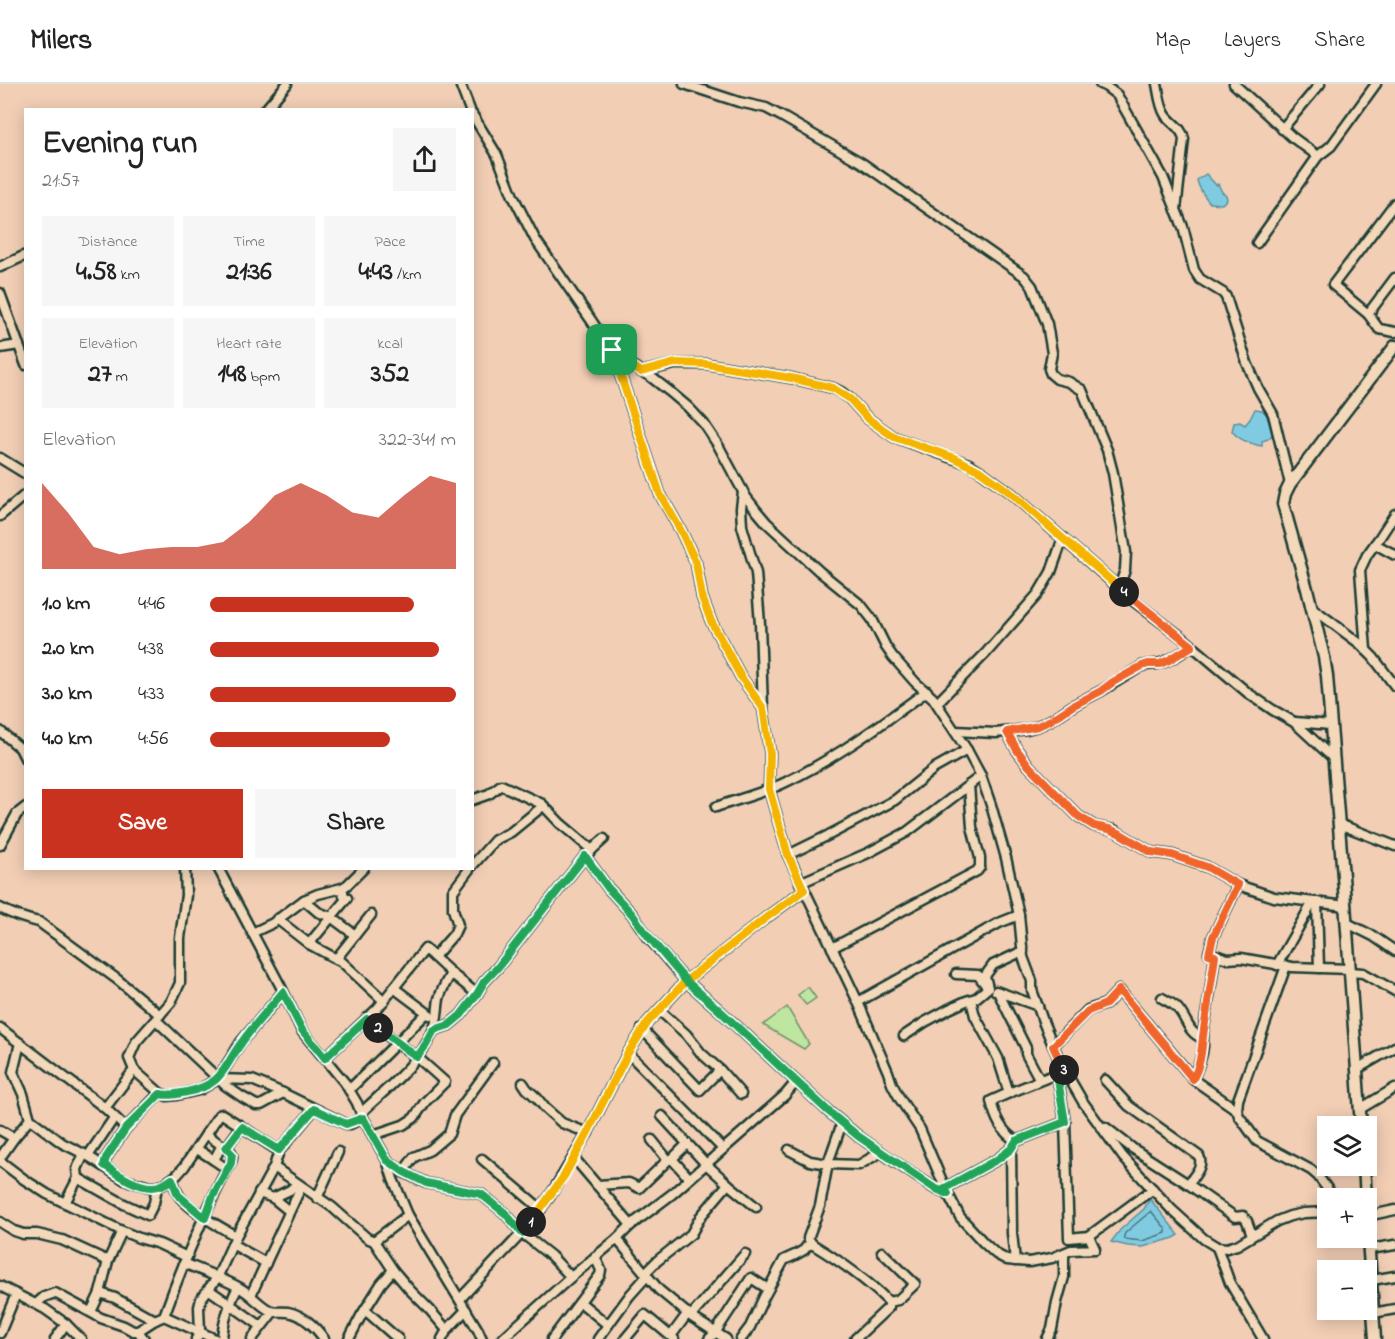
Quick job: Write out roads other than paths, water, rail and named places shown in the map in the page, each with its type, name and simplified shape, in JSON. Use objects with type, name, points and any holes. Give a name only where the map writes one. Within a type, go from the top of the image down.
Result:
[{"type":"street","points":[[267,108],[287,84]]},
{"type":"street","points":[[460,84],[469,108]]},
{"type":"street","points":[[684,84],[766,108],[781,116],[861,163],[1024,276],[1032,286],[1047,324],[1052,353],[1049,369],[1051,374],[1082,390],[1107,450],[1126,552],[1125,570],[1119,587]]},
{"type":"street","points":[[1100,84],[1117,95],[1163,177],[1183,227],[1194,270],[1197,275],[1226,297],[1247,363],[1273,414],[1290,484]]},
{"type":"street","points":[[1157,84],[1165,114],[1181,130],[1184,139],[1176,211]]},
{"type":"street","points":[[1234,84],[1282,129],[1318,156]]},
{"type":"street","points":[[1282,129],[1320,84]]},
{"type":"street","points":[[1257,243],[1318,156],[1332,146],[1376,84]]},
{"type":"street","points":[[474,117],[497,155],[513,196],[535,239],[612,350],[622,360],[651,377],[688,407],[704,424],[743,492],[767,523],[819,571],[861,605],[872,619],[893,657],[937,703],[956,731],[981,776],[1006,858],[1019,915],[1023,957],[1032,981],[1032,990],[1061,1072],[1069,1238],[1089,1236],[1153,1190]]},
{"type":"street","points":[[1395,203],[1392,214],[1333,285],[1368,314],[1379,329],[1395,332]]},
{"type":"street","points":[[0,267],[24,256]]},
{"type":"street","points":[[1368,314],[1395,278]]},
{"type":"street","points":[[0,293],[24,359]]},
{"type":"street","points":[[0,348],[19,345]]},
{"type":"street","points":[[1360,1116],[1346,906],[1325,667],[1283,504],[1290,484],[1395,346]]},
{"type":"street","points":[[612,350],[660,494],[696,563],[702,597],[711,621],[741,677],[763,708]]},
{"type":"street","points":[[641,372],[675,363],[707,364],[791,378],[833,388],[850,399],[867,418],[894,437],[955,458],[982,472],[1012,494],[1119,587],[1248,693],[1294,722],[1334,759]]},
{"type":"street","points":[[0,458],[24,473]]},
{"type":"street","points":[[743,492],[742,526],[756,573],[763,708],[770,754],[769,789],[788,855],[858,1002],[892,1084],[920,1129],[946,1191],[960,1217],[996,1254],[1007,1260],[1015,1261],[1029,1262],[1052,1258],[1071,1250],[1095,1249],[1089,1236]]},
{"type":"street","points":[[0,516],[24,496]]},
{"type":"street","points":[[1366,650],[1360,570],[1367,555],[1395,514]]},
{"type":"street","points":[[937,703],[986,653],[1038,594],[1047,581],[1063,538]]},
{"type":"street","points":[[1375,544],[1395,555]]},
{"type":"street","points":[[1311,607],[1359,642],[1394,684]]},
{"type":"street","points":[[956,731],[996,733],[1027,729],[1045,723],[1142,666],[1160,664],[1192,646]]},
{"type":"street","points":[[716,807],[784,783],[832,756],[927,691]]},
{"type":"street","points":[[1294,722],[1331,725]]},
{"type":"street","points":[[0,731],[23,744]]},
{"type":"street","points":[[1007,732],[1029,766],[1086,822],[1114,830],[1151,852],[1172,855],[1207,867],[1238,885],[1274,897],[1346,906]]},
{"type":"street","points":[[788,855],[895,800],[935,768],[967,750]]},
{"type":"street","points":[[460,1299],[522,1233],[541,1209],[564,1176],[642,1029],[686,981],[802,887],[907,832],[981,776]]},
{"type":"street","points":[[474,799],[489,794],[501,785],[543,806],[588,853],[608,888],[686,981],[842,1123],[934,1188],[946,1191],[998,1159],[1014,1145],[1065,1122]]},
{"type":"street","points":[[832,948],[977,871],[980,867],[980,858],[972,827],[969,785]]},
{"type":"street","points":[[474,864],[495,840],[512,832],[543,806]]},
{"type":"street","points":[[0,845],[17,814],[24,809]]},
{"type":"street","points":[[1339,824],[1395,846]]},
{"type":"street","points":[[434,1030],[449,1025],[461,1015],[484,982],[588,853],[604,839]]},
{"type":"street","points":[[185,870],[186,895],[180,938],[180,983],[171,1002],[136,1042],[129,1058],[134,1070],[160,1094],[177,1095],[199,1090],[218,1079],[242,1042],[283,992]]},
{"type":"street","points":[[219,870],[302,1030],[349,1090],[387,1160],[408,1215],[482,1339]]},
{"type":"street","points":[[252,933],[277,919],[303,900],[342,888],[362,870]]},
{"type":"street","points":[[434,957],[454,934],[458,925],[453,909],[453,891],[469,870]]},
{"type":"street","points":[[1238,885],[1213,937],[1209,954],[1228,959],[1251,959],[1282,966],[1350,970],[1363,973],[1395,991]]},
{"type":"street","points":[[309,944],[347,898],[342,888]]},
{"type":"street","points":[[303,900],[355,935]]},
{"type":"street","points":[[1236,1110],[1282,966],[1315,902]]},
{"type":"street","points":[[1315,902],[1319,968]]},
{"type":"street","points":[[0,908],[46,926],[118,980],[218,1079],[242,1097],[256,1105],[265,1103],[282,1093]]},
{"type":"street","points":[[336,959],[371,915]]},
{"type":"street","points":[[858,1002],[999,923],[1019,915]]},
{"type":"street","points":[[277,919],[309,944],[342,962],[384,1001]]},
{"type":"street","points":[[1347,922],[1395,951]]},
{"type":"street","points":[[325,1058],[384,1001],[425,949],[477,994]]},
{"type":"street","points":[[988,988],[985,976],[993,965],[1023,951]]},
{"type":"street","points":[[1193,1079],[1203,1048],[1202,1038],[1211,993],[1215,956]]},
{"type":"street","points":[[218,1079],[252,1080],[346,1124],[363,1115],[426,1045],[434,1030],[439,998],[451,973]]},
{"type":"street","points":[[956,974],[978,975],[988,988],[1038,1006]]},
{"type":"street","points":[[394,988],[426,1013],[437,1018]]},
{"type":"street","points":[[904,1036],[948,1009],[976,998],[988,988]]},
{"type":"street","points":[[1053,1046],[1088,1011],[1106,1004],[1119,990],[1193,1079],[1236,1110],[1257,1141],[1311,1170],[1327,1188]]},
{"type":"street","points":[[998,992],[1040,1080]]},
{"type":"street","points":[[1162,998],[1180,1010],[1188,1027],[1202,1038]]},
{"type":"street","points":[[971,1000],[975,1016],[998,1058],[1009,1093]]},
{"type":"street","points":[[659,1010],[686,1034],[741,1094]]},
{"type":"street","points":[[349,1090],[426,1013]]},
{"type":"street","points":[[367,1019],[417,1057],[445,1082],[425,1102],[414,1118],[403,1125],[373,1135]]},
{"type":"street","points":[[0,1028],[105,1108],[126,1128]]},
{"type":"street","points":[[642,1029],[700,1090],[720,1070]]},
{"type":"street","points":[[20,1043],[13,1072],[23,1094],[30,1119],[62,1143],[125,1179],[150,1187],[157,1187],[172,1179],[184,1167],[222,1113],[279,1150]]},
{"type":"street","points":[[1357,1069],[1395,1047]]},
{"type":"street","points":[[628,1053],[723,1149]]},
{"type":"street","points":[[404,1172],[414,1157],[430,1150],[449,1134],[455,1115],[492,1063]]},
{"type":"street","points":[[105,1108],[134,1070]]},
{"type":"street","points":[[1015,1261],[1012,1233],[1014,1145],[1012,1138],[996,1120],[991,1101],[1061,1072]]},
{"type":"street","points":[[1061,1072],[1123,1157],[1171,1209],[1204,1239],[1217,1247],[1227,1248],[1237,1245],[1290,1216],[1317,1212]]},
{"type":"street","points":[[1105,1080],[1129,1106],[1199,1156],[1200,1167],[1188,1184]]},
{"type":"street","points":[[502,1339],[570,1277],[672,1194],[785,1095],[796,1082]]},
{"type":"street","points":[[523,1083],[562,1122],[588,1133]]},
{"type":"street","points":[[1360,1109],[1395,1088]]},
{"type":"street","points":[[104,1165],[106,1158],[126,1128],[160,1094]]},
{"type":"street","points":[[198,1336],[201,1299],[217,1278],[234,1240],[274,1167],[279,1150],[314,1109]]},
{"type":"street","points":[[662,1116],[706,1164],[756,1207]]},
{"type":"street","points":[[65,1203],[78,1178],[77,1169],[114,1118]]},
{"type":"street","points":[[30,1119],[0,1159],[25,1180],[122,1231],[159,1244],[217,1278],[238,1287],[273,1312],[288,1312],[297,1315],[317,1329],[324,1339]]},
{"type":"street","points":[[1095,1119],[1132,1148],[1235,1216],[1243,1216],[1252,1235]]},
{"type":"street","points":[[842,1123],[828,1164],[820,1206],[808,1238],[812,1244],[873,1286],[889,1302]]},
{"type":"street","points":[[214,1160],[242,1127]]},
{"type":"street","points":[[0,1130],[14,1138]]},
{"type":"street","points":[[134,1334],[164,1316],[213,1196],[231,1163],[231,1152],[206,1134]]},
{"type":"street","points":[[652,1140],[689,1178]]},
{"type":"street","points":[[597,1185],[629,1182],[639,1188],[687,1144]]},
{"type":"street","points":[[197,1149],[227,1169]]},
{"type":"street","points":[[789,1150],[810,1161],[859,1165],[881,1152]]},
{"type":"street","points":[[317,1198],[338,1152]]},
{"type":"street","points":[[574,1158],[631,1226]]},
{"type":"street","points":[[482,1159],[541,1209]]},
{"type":"street","points":[[387,1160],[426,1183],[481,1194],[505,1213],[522,1233],[551,1256],[570,1277]]},
{"type":"street","points":[[274,1167],[332,1207],[374,1241],[393,1270],[447,1330]]},
{"type":"street","points":[[78,1178],[148,1215],[154,1203],[157,1187]]},
{"type":"street","points":[[172,1179],[178,1195],[266,1263]]},
{"type":"street","points":[[598,1339],[657,1261],[691,1234],[701,1216],[729,1184]]},
{"type":"street","points":[[273,1198],[299,1186]]},
{"type":"street","points":[[251,1295],[299,1186]]},
{"type":"street","points":[[260,1193],[273,1198],[289,1211]]},
{"type":"street","points":[[1377,1211],[1395,1210]]},
{"type":"street","points":[[374,1241],[408,1215]]},
{"type":"street","points":[[0,1222],[23,1234],[38,1234],[62,1240],[108,1261]]},
{"type":"street","points":[[90,1312],[100,1293],[108,1261],[122,1231]]},
{"type":"street","points":[[617,1239],[659,1290],[712,1336],[726,1339]]},
{"type":"street","points":[[741,1339],[750,1327],[784,1260],[812,1244]]},
{"type":"street","points":[[1371,1260],[1370,1249],[1395,1245]]},
{"type":"street","points":[[1217,1247],[1230,1283],[1263,1339]]},
{"type":"street","points":[[882,1252],[915,1284],[898,1300],[889,1302]]},
{"type":"street","points":[[625,1339],[645,1315],[672,1337],[745,1254]]},
{"type":"street","points":[[1047,1339],[1052,1329],[1064,1277],[1064,1254]]},
{"type":"street","points":[[552,1339],[600,1275],[601,1270],[595,1257]]},
{"type":"street","points":[[349,1339],[381,1284],[393,1270]]},
{"type":"street","points":[[1377,1279],[1395,1276]]},
{"type":"street","points":[[712,1336],[751,1278],[768,1289]]},
{"type":"street","points":[[0,1286],[66,1323],[81,1339]]},
{"type":"street","points":[[222,1339],[230,1304],[238,1287]]},
{"type":"street","points":[[208,1289],[261,1326]]},
{"type":"street","points":[[36,1305],[44,1297],[55,1293],[86,1311],[124,1326],[144,1339]]},
{"type":"street","points":[[100,1293],[116,1298],[155,1320]]},
{"type":"street","points":[[0,1333],[16,1294]]},
{"type":"street","points":[[580,1302],[608,1324]]},
{"type":"street","points":[[855,1339],[889,1307],[889,1302]]},
{"type":"street","points":[[1377,1312],[1395,1309]]},
{"type":"street","points":[[365,1310],[398,1339]]},
{"type":"street","points":[[442,1339],[447,1330],[466,1310]]},
{"type":"street","points":[[252,1339],[273,1312]]},
{"type":"street","points":[[164,1316],[198,1336],[215,1339]]},
{"type":"street","points":[[1374,1320],[1375,1339]]},
{"type":"street","points":[[55,1339],[66,1323]]},
{"type":"water","points":[[1206,174],[1226,195],[1227,199],[1222,204],[1210,203],[1200,189],[1197,180]]},
{"type":"water","points":[[1255,409],[1262,410],[1266,414],[1273,434],[1262,441],[1262,446],[1238,437],[1232,431],[1234,423],[1240,422],[1245,425]]},
{"type":"water","points":[[1150,1199],[1179,1235],[1143,1247],[1111,1242],[1121,1229],[1144,1209]]}]
